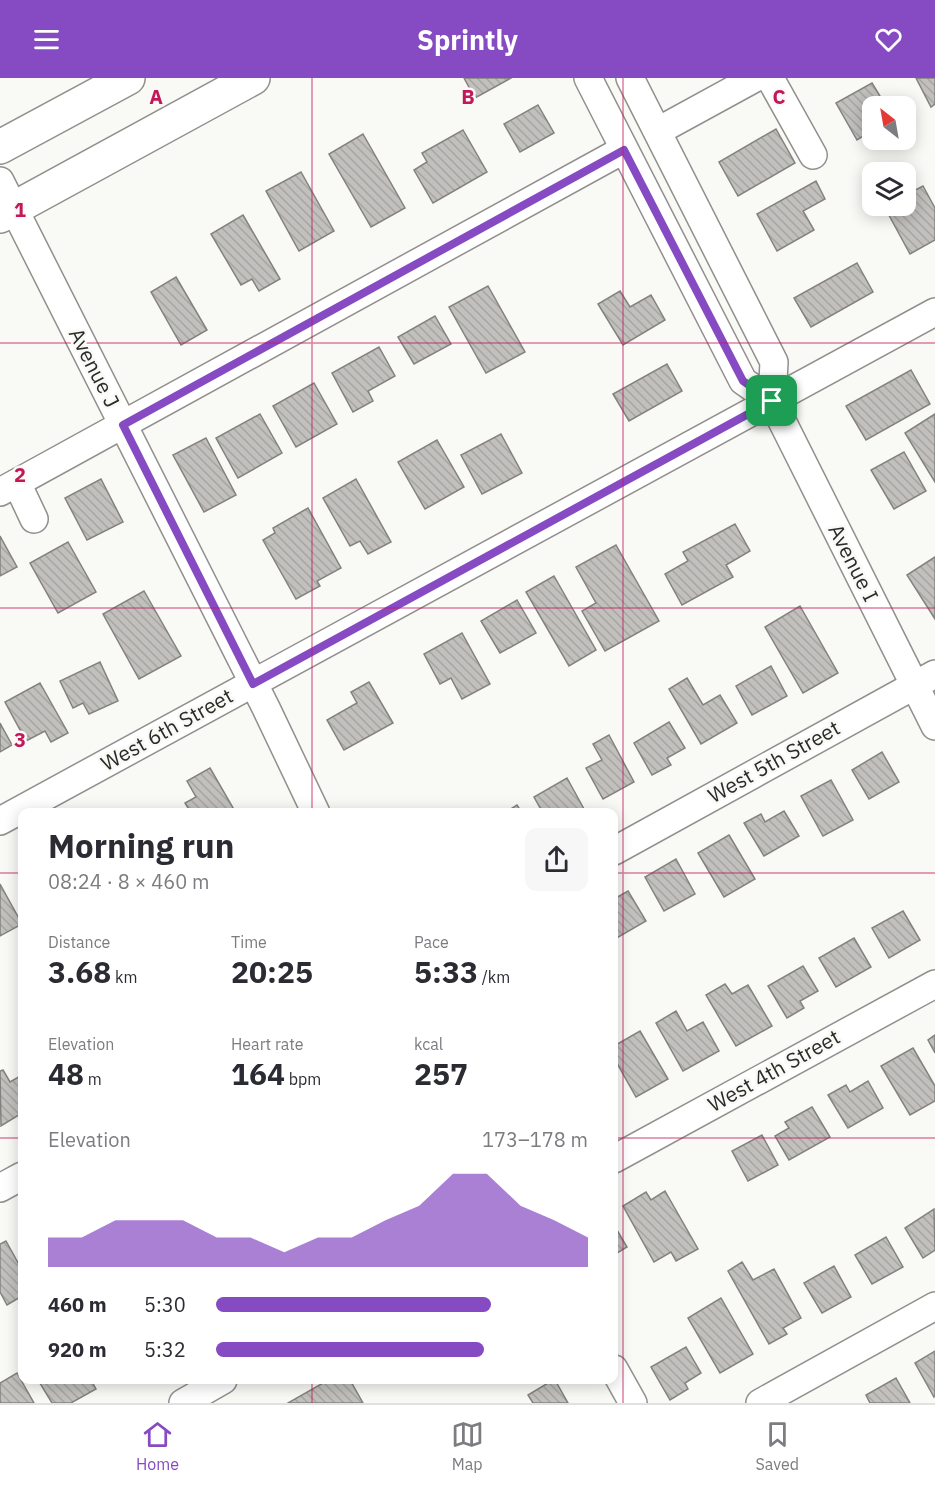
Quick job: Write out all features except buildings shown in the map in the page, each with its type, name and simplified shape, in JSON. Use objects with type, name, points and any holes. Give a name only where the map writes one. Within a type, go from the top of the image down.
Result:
[{"type":"main road","points":[[0,147],[128,78]]},
{"type":"main road","points":[[4,202],[253,78]]},
{"type":"street","name":"Avenue I","points":[[588,78],[743,381],[772,401],[925,679],[935,726]]},
{"type":"street","name":"Avenue I","points":[[630,78],[774,362],[772,401]]},
{"type":"street","points":[[658,131],[755,78]]},
{"type":"street","points":[[770,78],[813,155]]},
{"type":"street","points":[[35,518],[8,488],[624,150]]},
{"type":"street","name":"Avenue J","points":[[4,202],[123,425],[314,808]]},
{"type":"street","name":"West 6th Street","points":[[26,808],[935,312]]},
{"type":"street","name":"West 5th Street","points":[[618,848],[925,679]]},
{"type":"street","name":"West 6th Street","points":[[0,822],[18,812]]},
{"type":"street","name":"West 4th Street","points":[[618,1157],[935,984]]},
{"type":"street","points":[[0,1188],[18,1178]]},
{"type":"street","points":[[760,1403],[935,1306]]},
{"type":"street","points":[[618,1376],[633,1403]]},
{"type":"street","points":[[183,1403],[216,1384]]},
{"type":"route","points":[[624,150],[743,381],[772,401],[253,684],[123,425],[624,150]]}]
